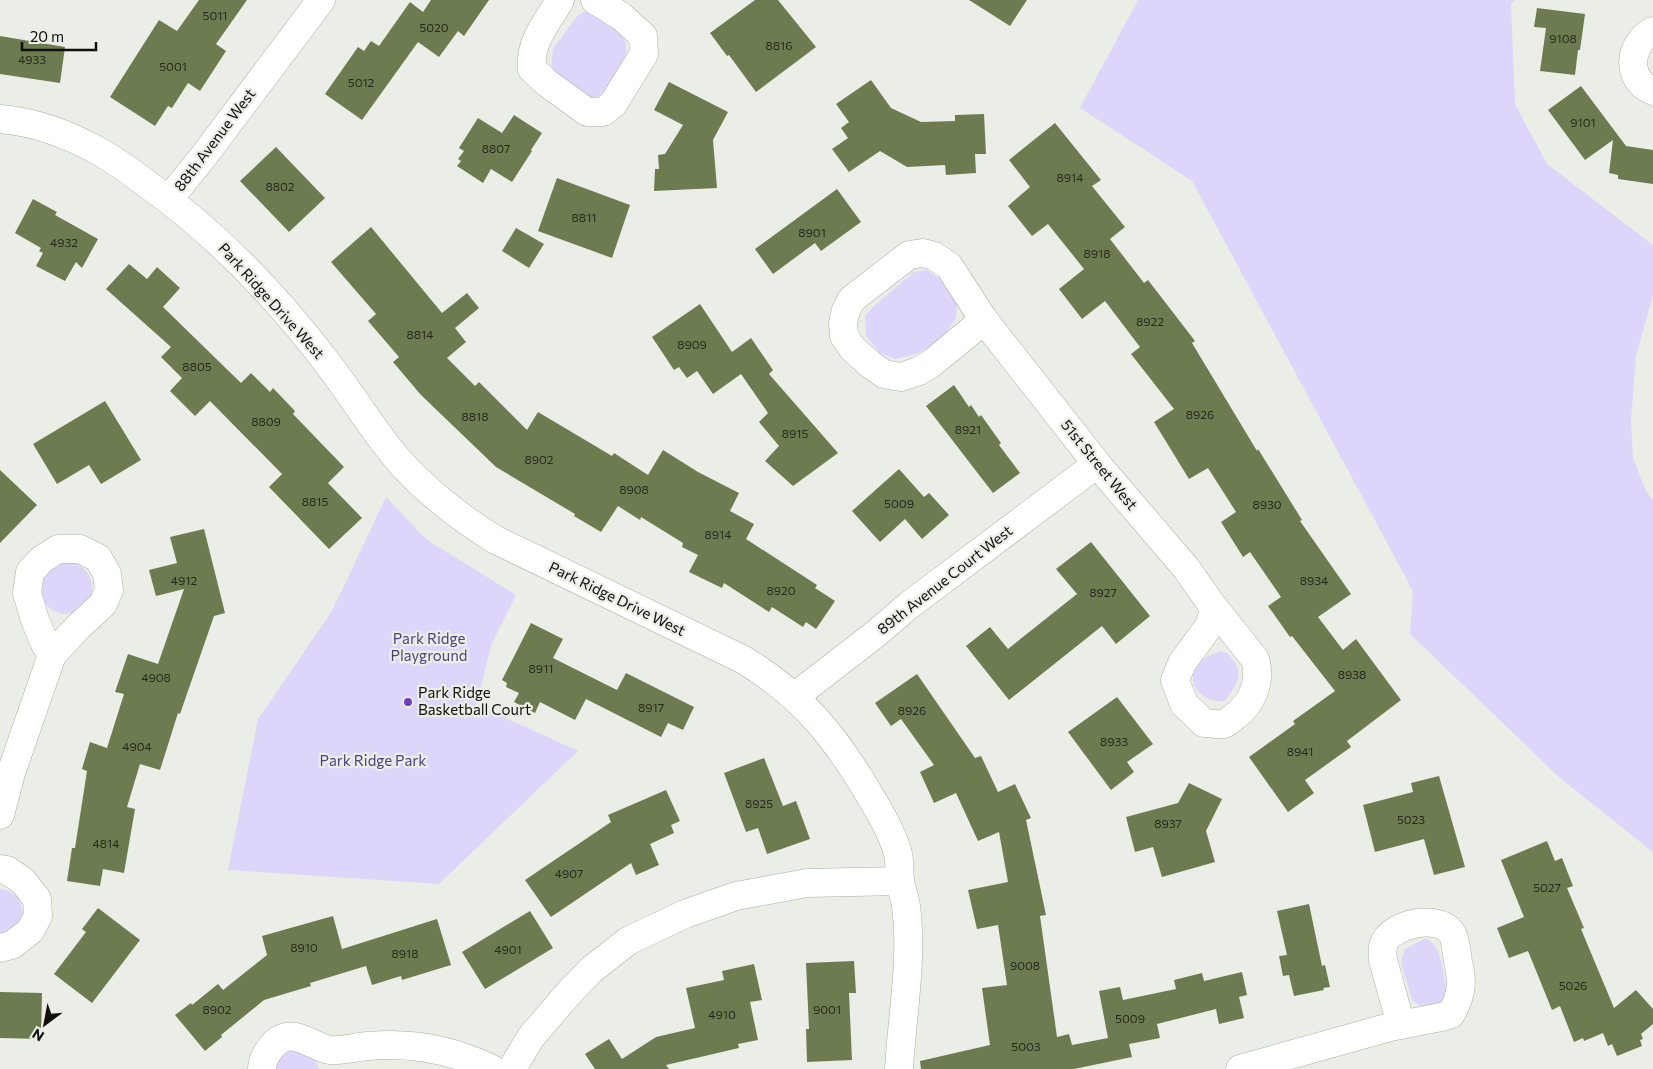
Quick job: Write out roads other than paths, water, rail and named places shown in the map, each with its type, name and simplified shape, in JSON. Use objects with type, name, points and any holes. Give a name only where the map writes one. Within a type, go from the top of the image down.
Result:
[{"type":"street","name":"88th Avenue West","points":[[0,119],[32,124],[85,144],[120,164],[169,200],[320,0]]},
{"type":"street","points":[[560,0],[536,39],[530,58],[532,69],[547,83],[587,112],[602,112],[613,104],[644,54],[644,36],[621,16],[595,0]]},
{"type":"street","points":[[1653,31],[1646,34],[1639,42],[1634,51],[1632,61],[1634,72],[1639,82],[1653,91]]},
{"type":"street","name":"Park Ridge Drive West","points":[[169,200],[254,277],[329,364],[380,437],[400,462],[444,505],[496,540],[760,669],[818,720],[857,773],[884,820],[898,853],[900,881],[906,905],[908,947],[906,996],[901,1032],[899,1069]]},
{"type":"street","name":"51st Street West","points":[[984,320],[932,363],[920,371],[901,377],[884,374],[853,350],[844,336],[843,323],[846,310],[852,299],[909,255],[923,253],[934,256],[949,266],[984,320],[1097,464],[1186,568],[1215,609]]},
{"type":"street","name":"89th Avenue Court West","points":[[794,697],[878,632],[908,606],[1097,464]]},
{"type":"street","points":[[0,815],[6,771],[52,655]]},
{"type":"street","points":[[0,869],[7,870],[23,881],[37,899],[38,916],[30,930],[12,945],[0,948]]},
{"type":"street","points":[[512,1069],[531,1037],[568,994],[591,970],[628,941],[685,914],[736,896],[807,883],[900,881]]},
{"type":"street","points":[[1240,1069],[1401,1025]]},
{"type":"street","points":[[262,1069],[265,1056],[279,1040],[294,1037],[328,1050],[340,1059],[367,1046],[404,1045],[440,1050],[475,1061],[492,1069]]},
{"type":"place","name":"Park Ridge Basketball Court","points":[[408,702]]},
{"type":"park label","name":"Park Ridge Playground","points":[[429,648]]},
{"type":"park label","name":"Park Ridge Park","points":[[373,761]]}]
